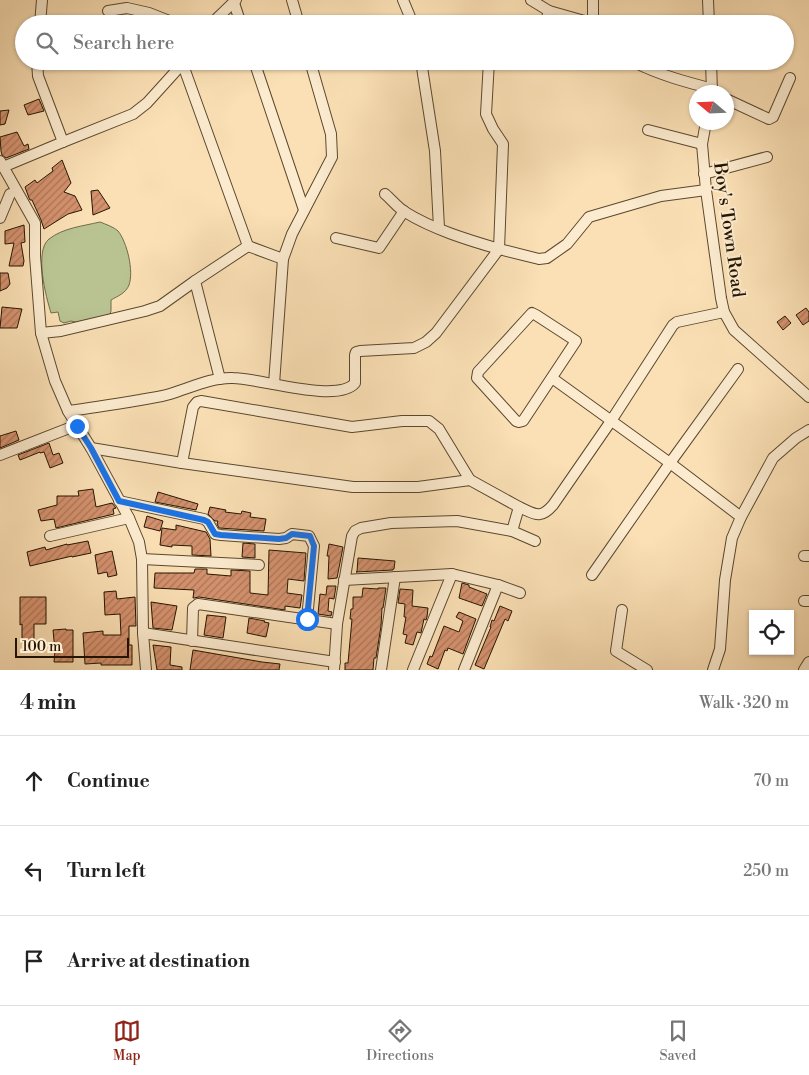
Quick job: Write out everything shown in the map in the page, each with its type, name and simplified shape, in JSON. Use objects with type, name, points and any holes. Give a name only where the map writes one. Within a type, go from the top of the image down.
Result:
[{"type":"street","points":[[41,15],[42,0]]},
{"type":"street","points":[[292,0],[296,15]]},
{"type":"street","points":[[403,0],[409,15]]},
{"type":"street","points":[[530,0],[549,11],[563,15]]},
{"type":"street","points":[[592,15],[593,0]]},
{"type":"street","points":[[708,0],[709,15]]},
{"type":"street","points":[[220,15],[235,1],[239,15]]},
{"type":"street","points":[[108,10],[127,8],[154,15]]},
{"type":"street","points":[[548,15],[549,11]]},
{"type":"street","points":[[38,70],[38,76],[63,142]]},
{"type":"street","points":[[146,670],[143,633],[142,559],[139,542],[129,518],[68,410],[55,381],[41,333],[35,256],[35,223],[8,190],[2,164],[133,114],[147,103],[178,70]]},
{"type":"street","points":[[186,70],[248,246]]},
{"type":"street","points":[[257,70],[304,210]]},
{"type":"street","points":[[274,384],[283,259],[292,234],[332,157],[331,134],[313,70]]},
{"type":"street","points":[[422,70],[435,151],[439,228]]},
{"type":"street","points":[[68,410],[98,407],[169,394],[193,385],[232,378],[310,391],[342,390],[353,386],[355,383],[354,356],[356,352],[360,350],[414,348],[426,342],[436,333],[499,249],[503,144],[493,130],[486,114],[488,70]]},
{"type":"street","points":[[652,70],[695,85]]},
{"type":"street","points":[[711,70],[712,85]]},
{"type":"street","points":[[734,103],[769,119],[773,117],[790,78]]},
{"type":"street","points":[[648,130],[702,144]]},
{"type":"street","name":"Boy's Town Road","points":[[705,130],[702,144],[704,174],[724,312],[734,330],[809,397]]},
{"type":"street","points":[[704,174],[767,157]]},
{"type":"street","points":[[0,218],[8,190]]},
{"type":"street","points":[[385,194],[404,211],[439,228],[499,249],[539,259],[546,258],[567,244],[589,217],[661,196],[706,190]]},
{"type":"street","points":[[336,238],[379,248],[404,211]]},
{"type":"street","points":[[248,246],[283,259]]},
{"type":"street","points":[[41,333],[61,331],[160,306],[248,246]]},
{"type":"street","points":[[195,281],[220,379]]},
{"type":"street","points":[[182,463],[193,407],[200,401],[352,427],[402,421],[429,421],[439,429],[470,480],[519,507],[541,515],[547,512],[553,505],[611,421],[673,325],[677,322],[724,312]]},
{"type":"street","points":[[532,313],[576,341],[552,378],[523,421],[520,422],[516,421],[477,378],[477,375],[532,313]]},
{"type":"street","points":[[592,575],[670,462],[738,369]]},
{"type":"street","points":[[552,378],[670,462],[741,517]]},
{"type":"street","points":[[0,455],[77,426]]},
{"type":"street","points":[[713,670],[720,649],[725,580],[732,538],[741,517],[773,458],[796,438],[809,430]]},
{"type":"street","points":[[91,448],[353,487],[418,487],[470,480]]},
{"type":"street","points":[[119,501],[204,520],[208,522],[215,534],[279,539],[286,538],[292,534],[310,536],[314,546],[307,619]]},
{"type":"street","points":[[512,531],[519,507]]},
{"type":"street","points":[[50,536],[129,518]]},
{"type":"street","points":[[143,633],[335,666],[337,624],[352,536],[355,531],[361,528],[391,523],[457,522],[512,531],[535,541]]},
{"type":"street","points":[[142,559],[259,565]]},
{"type":"street","points":[[344,580],[452,574],[498,585],[520,593]]},
{"type":"street","points":[[413,670],[452,574]]},
{"type":"street","points":[[381,670],[395,577]]},
{"type":"street","points":[[464,670],[498,585]]},
{"type":"street","points":[[192,641],[193,608],[198,604],[337,624]]},
{"type":"street","points":[[622,610],[616,651],[647,670]]},
{"type":"street","points":[[804,670],[809,662]]},
{"type":"green space","points":[[100,222],[118,231],[124,242],[131,272],[128,288],[111,300],[109,317],[80,323],[71,321],[64,323],[60,321],[58,312],[51,313],[42,274],[42,253],[49,239],[60,232]]},
{"type":"building","points":[[39,99],[44,111],[28,115],[24,105]]},
{"type":"building","points":[[9,110],[5,124],[0,125],[0,111]]},
{"type":"building","points":[[17,132],[24,146],[28,144],[29,149],[6,158],[2,155],[0,137]]},
{"type":"building","points":[[62,160],[71,183],[64,192],[75,196],[82,210],[68,214],[44,229],[25,187],[35,180],[37,183],[53,171],[52,168]]},
{"type":"building","points":[[98,190],[110,208],[93,215],[91,191]]},
{"type":"building","points":[[24,225],[25,242],[21,243],[23,266],[9,266],[14,243],[5,244],[5,231]]},
{"type":"building","points":[[0,273],[8,273],[10,284],[7,288],[0,291]]},
{"type":"building","points":[[2,307],[22,309],[17,328],[0,328]]},
{"type":"building","points":[[806,308],[809,312],[809,321],[803,325],[796,315]]},
{"type":"building","points":[[785,316],[791,323],[783,330],[777,322]]},
{"type":"building","points":[[16,431],[19,440],[0,448],[0,436]]},
{"type":"building","points":[[49,443],[53,455],[59,453],[63,463],[50,468],[44,452],[20,460],[18,455]]},
{"type":"building","points":[[93,489],[96,507],[112,503],[116,508],[113,509],[114,514],[56,528],[54,519],[41,521],[38,510],[57,505],[57,496],[79,496],[78,491]]},
{"type":"building","points":[[158,492],[198,504],[196,510],[155,502]]},
{"type":"building","points":[[210,507],[226,510],[225,512],[241,514],[242,511],[251,513],[250,517],[266,519],[264,531],[219,528],[218,521],[215,521],[208,514]]},
{"type":"building","points":[[147,516],[163,521],[160,531],[144,527]]},
{"type":"building","points":[[176,525],[206,532],[210,539],[211,556],[192,555],[192,546],[172,545],[172,547],[160,545],[162,528],[176,530]]},
{"type":"building","points":[[88,541],[91,553],[30,566],[27,552],[45,547],[46,550]]},
{"type":"building","points":[[243,543],[255,544],[255,558],[242,557]]},
{"type":"building","points":[[329,544],[343,547],[337,578],[328,579],[329,556],[327,556]]},
{"type":"building","points":[[269,550],[306,553],[304,581],[288,579],[287,593],[302,595],[300,608],[285,606],[285,610],[199,597],[193,598],[194,590],[154,588],[155,573],[194,573],[195,569],[207,569],[207,574],[231,576],[231,570],[250,571],[250,593],[268,595]]},
{"type":"building","points":[[112,551],[117,575],[108,577],[107,572],[98,574],[95,555]]},
{"type":"building","points":[[358,558],[395,561],[393,570],[357,572]]},
{"type":"building","points":[[462,583],[487,594],[482,606],[459,598]]},
{"type":"building","points":[[327,586],[336,586],[334,599],[329,598],[328,611],[332,612],[331,616],[318,614],[320,594],[326,595]]},
{"type":"building","points":[[363,588],[386,588],[376,658],[374,658],[373,670],[345,670],[345,663],[348,663],[353,597],[362,597]]},
{"type":"building","points":[[400,589],[413,590],[412,606],[428,608],[421,633],[417,632],[413,645],[405,643],[407,635],[403,634],[406,617],[404,617],[405,604],[398,603]]},
{"type":"building","points":[[116,591],[117,599],[135,597],[136,626],[129,626],[129,645],[132,645],[132,665],[85,664],[83,633],[103,631],[103,635],[121,635],[120,614],[105,615],[104,592]]},
{"type":"building","points":[[20,597],[46,597],[46,624],[34,624],[34,643],[22,643]]},
{"type":"building","points":[[151,602],[177,606],[172,630],[153,628]]},
{"type":"building","points":[[500,606],[512,611],[508,621],[505,619],[484,669],[475,665],[491,627],[492,620],[494,621]]},
{"type":"building","points":[[459,612],[476,619],[463,654],[448,648],[447,651],[445,650],[438,669],[427,664],[430,656],[432,657],[444,626],[459,632],[463,621],[456,617]]},
{"type":"building","points":[[207,615],[226,617],[223,638],[204,635]]},
{"type":"building","points":[[249,618],[269,623],[266,637],[247,633]]},
{"type":"building","points":[[53,630],[73,630],[73,662],[54,662]]},
{"type":"building","points":[[153,645],[171,647],[170,665],[182,667],[182,670],[157,670]]},
{"type":"building","points":[[193,650],[280,664],[279,670],[190,670]]},
{"type":"route","points":[[77,426],[119,501],[204,520],[208,522],[215,534],[279,539],[286,538],[292,534],[310,536],[314,546],[307,619]]}]
